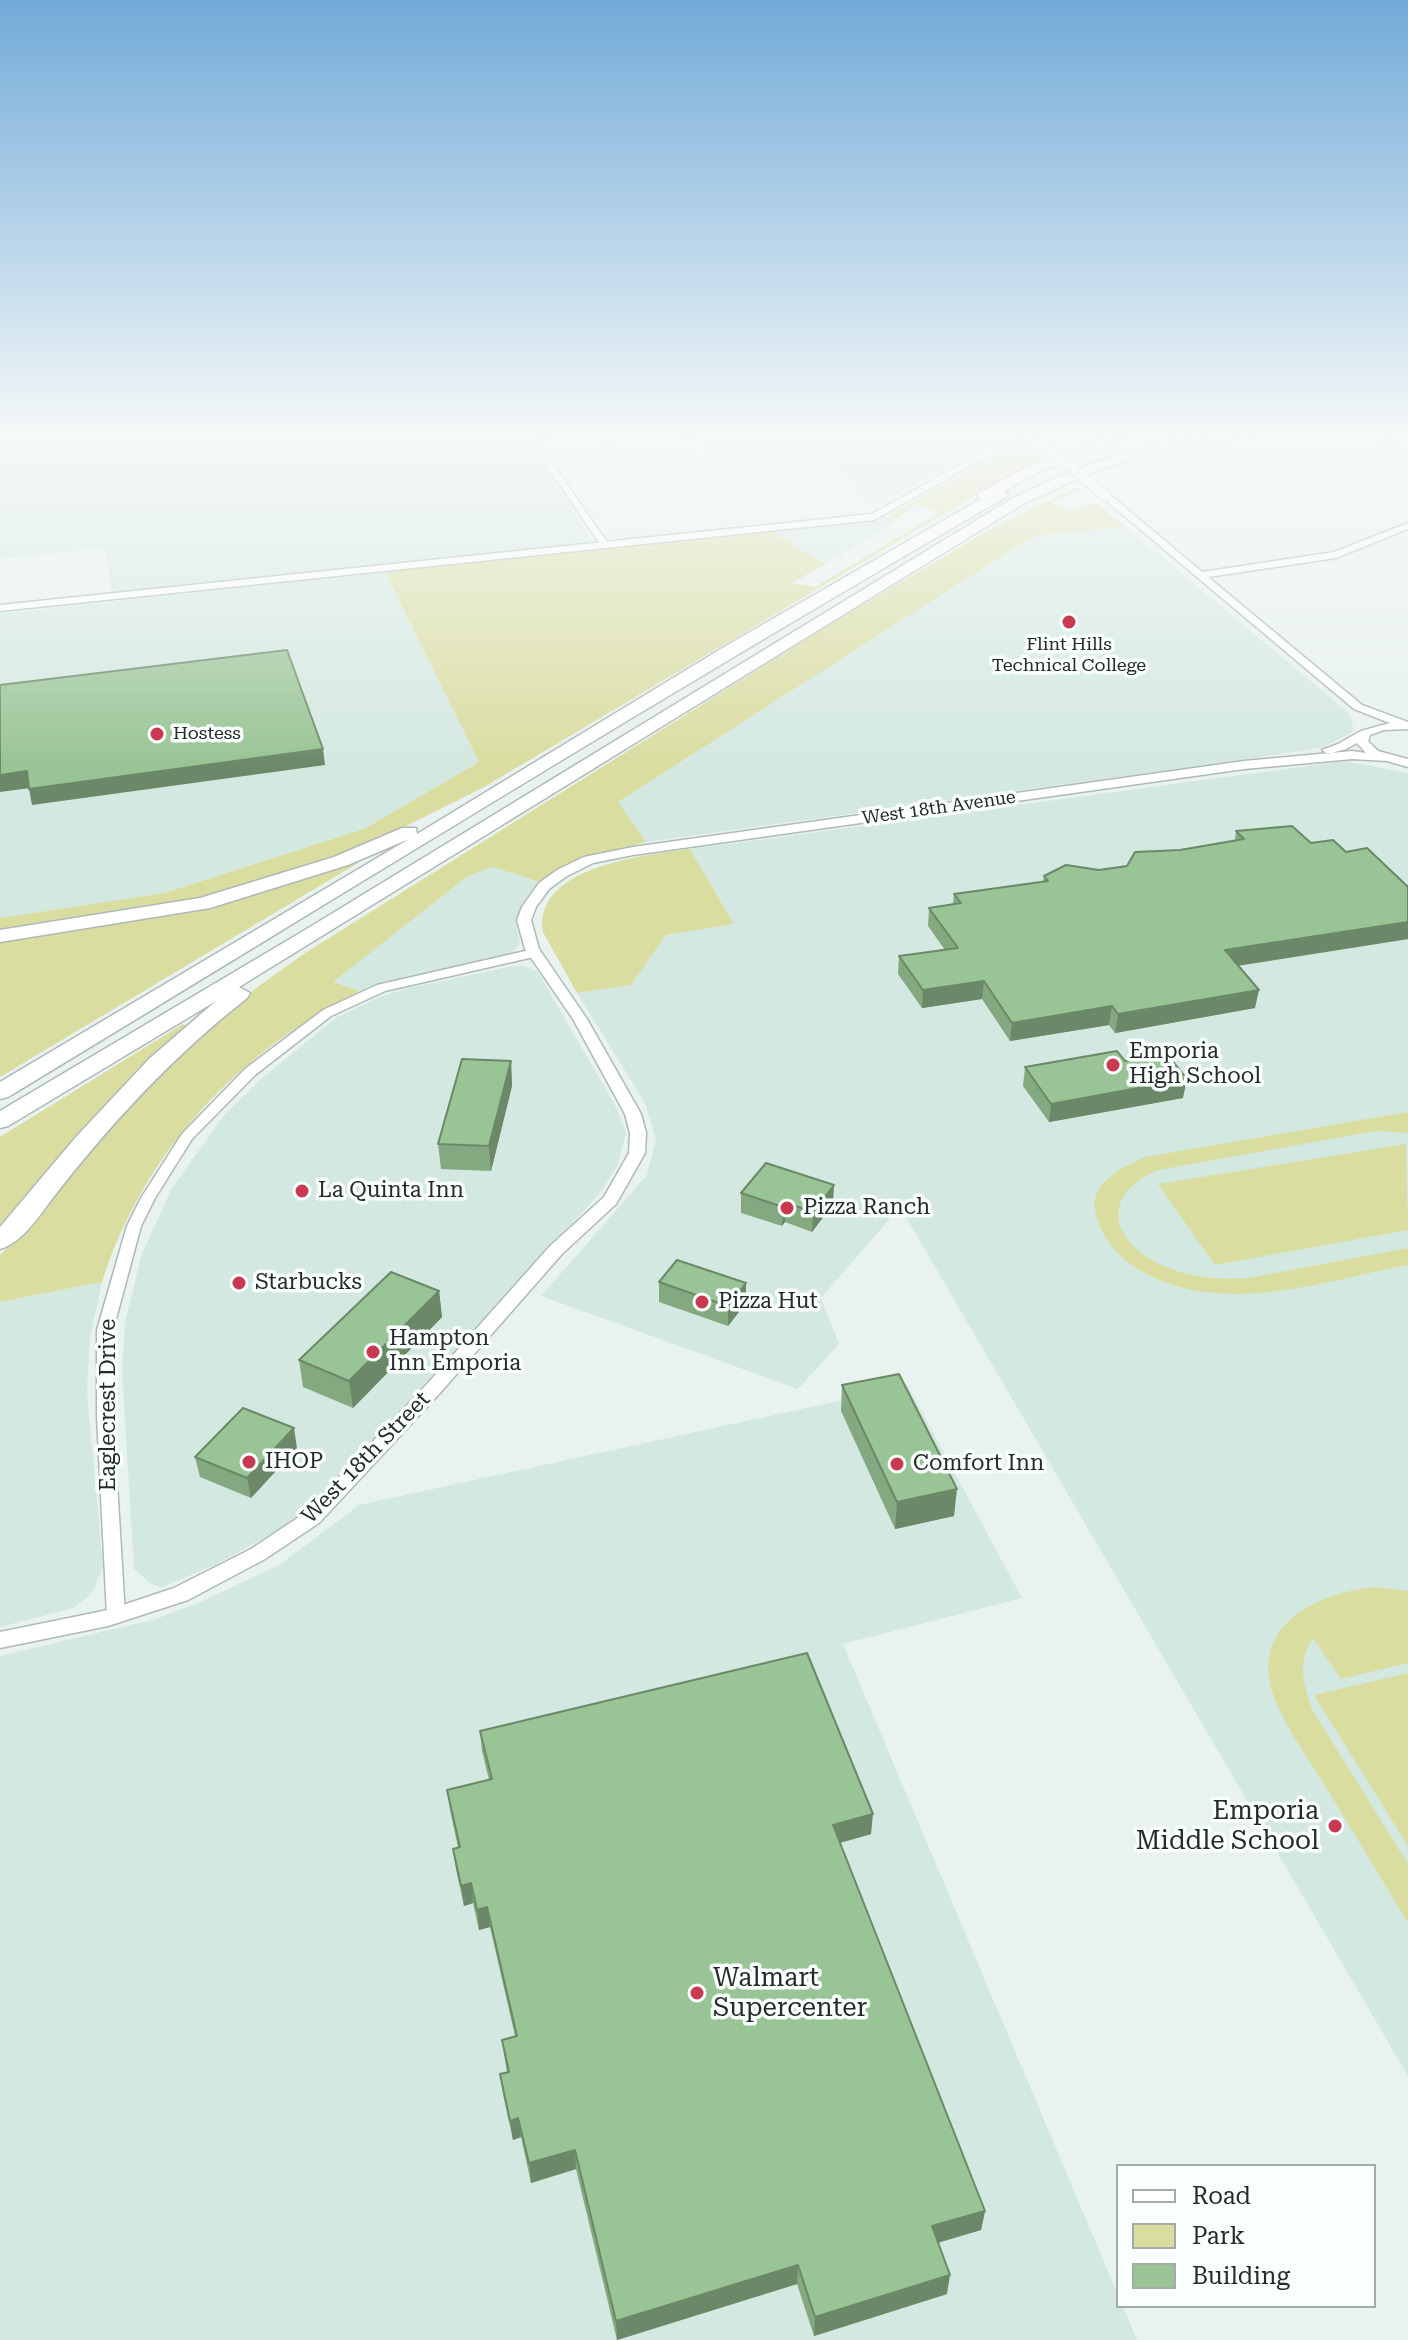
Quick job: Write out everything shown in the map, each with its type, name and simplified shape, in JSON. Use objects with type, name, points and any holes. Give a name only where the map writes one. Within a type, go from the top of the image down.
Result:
[{"type":"highway","points":[[0,1092],[534,772],[735,647],[907,547]]},
{"type":"highway","points":[[0,1121],[312,934],[942,547]]},
{"type":"highway","points":[[0,936],[151,914],[286,880],[372,849],[534,772]]},
{"type":"highway","points":[[0,1241],[131,1087],[201,1022],[312,934]]},
{"type":"street","points":[[0,608],[584,547]]},
{"type":"street","points":[[1166,547],[1358,707],[1408,727]]},
{"type":"street","points":[[1199,575],[1336,555],[1355,547]]},
{"type":"street","points":[[1358,707],[1366,721],[1366,748],[1408,764]]},
{"type":"street","name":"West 18th Avenue","points":[[626,852],[1251,764],[1342,747],[1383,727],[1408,727]]},
{"type":"street","name":"West 18th Avenue","points":[[1251,764],[1352,755],[1389,759]]},
{"type":"street","name":"West 18th Street","points":[[0,1640],[116,1615],[181,1594],[258,1554],[312,1518],[434,1388],[556,1250],[610,1200],[637,1153],[638,1133],[633,1114],[580,1019],[534,953],[524,920],[544,886],[562,873],[589,860],[626,852]]},
{"type":"street","name":"Eaglecrest Drive","points":[[116,1615],[106,1440],[105,1330],[112,1293],[134,1226],[148,1198],[187,1137],[241,1082],[327,1013],[381,988],[534,953]]},
{"type":"shaded area","points":[[0,547],[561,547],[112,593],[105,548],[0,559]]},
{"type":"shaded area","points":[[797,547],[853,547],[825,564]]},
{"type":"shaded area","name":"Flint Hills Technical College","points":[[1015,547],[1150,547],[1350,714],[1354,731],[1324,747],[1248,759],[646,842],[617,802]]},
{"type":"shaded area","points":[[385,572],[479,762],[364,829],[164,893],[0,918],[0,614]]},
{"type":"shaded area","name":"Emporia High School","points":[[1345,761],[1408,773],[1408,2076],[900,1207],[821,1298],[839,1344],[798,1389],[541,1296],[647,1175],[656,1139],[645,1103],[577,993],[631,985],[666,935],[734,924],[690,849]]},
{"type":"shaded area","points":[[493,866],[540,882],[529,893],[519,913],[516,925],[520,942],[514,952],[409,976],[360,991],[332,982],[468,876]]},
{"type":"shaded area","points":[[525,966],[538,972],[616,1107],[626,1132],[618,1165],[600,1193],[317,1501],[291,1523],[217,1564],[162,1587],[151,1584],[134,1569],[122,1370],[125,1324],[141,1256],[171,1190],[224,1115],[261,1079],[337,1017],[382,996],[409,988]]},
{"type":"shaded area","points":[[102,1282],[90,1338],[87,1391],[103,1567],[92,1593],[73,1608],[0,1627],[0,1302]]},
{"type":"shaded area","points":[[908,1386],[1022,1598],[843,1644],[1116,2290],[1116,2308],[1124,2308],[1137,2340],[0,2340],[0,1656],[156,1619],[205,1600],[279,1565],[359,1505]]},
{"type":"green space","points":[[625,547],[797,547],[825,564],[792,583],[815,587],[882,547],[888,547],[484,787],[343,855],[206,898],[0,931],[0,918],[164,893],[364,829],[479,762],[385,572]]},
{"type":"green space","points":[[960,547],[1016,547],[618,802],[646,842],[585,858],[540,882],[493,867],[468,876],[333,982],[360,991],[316,1015],[275,1043],[236,1075],[201,1110],[170,1148],[143,1190],[120,1234],[102,1282],[0,1302],[0,1255],[38,1214],[142,1085],[199,1033],[305,953],[826,627]]},
{"type":"green space","points":[[690,849],[734,924],[666,935],[631,985],[577,993],[543,932],[545,910],[556,892],[574,878],[596,868],[622,860]]},
{"type":"green space","points":[[354,861],[358,863],[0,1077],[0,942],[152,918],[229,901]]},
{"type":"green space","points":[[183,1024],[188,1026],[114,1095],[0,1232],[0,1137]]},
{"type":"green space","points":[[1408,1112],[1408,1133],[1376,1131],[1158,1170],[1139,1180],[1126,1192],[1120,1205],[1119,1218],[1123,1232],[1146,1256],[1164,1266],[1195,1276],[1249,1278],[1408,1248],[1408,1265],[1273,1292],[1206,1292],[1173,1285],[1133,1266],[1111,1246],[1097,1220],[1095,1200],[1103,1183],[1119,1170],[1145,1157]]},
{"type":"green space","points":[[1406,1144],[1408,1230],[1215,1265],[1158,1184]]},
{"type":"green space","points":[[1375,1587],[1408,1591],[1408,1663],[1341,1679],[1313,1638],[1305,1656],[1303,1674],[1313,1711],[1408,1864],[1408,1923],[1285,1721],[1274,1697],[1268,1672],[1271,1650],[1279,1632],[1293,1617],[1331,1597]]},
{"type":"green space","points":[[1408,1673],[1408,1846],[1314,1695]]},
{"type":"building","name":"Hostess","points":[[287,650],[323,749],[29,789],[27,771],[0,775],[0,685]]},
{"type":"building","name":"Emporia High School","points":[[1292,826],[1311,843],[1333,840],[1346,852],[1367,848],[1408,887],[1408,922],[1225,950],[1259,990],[1118,1014],[1112,1006],[1012,1023],[984,981],[923,990],[899,956],[958,948],[929,908],[961,903],[954,894],[1048,881],[1044,876],[1066,865],[1099,870],[1127,866],[1135,852],[1180,850],[1244,839],[1236,831]]},
{"type":"building","points":[[1117,1051],[1125,1061],[1167,1054],[1187,1079],[1051,1104],[1025,1067]]},
{"type":"building","points":[[462,1059],[511,1061],[489,1146],[438,1144]]},
{"type":"building","points":[[766,1163],[834,1185],[813,1212],[786,1203],[783,1207],[741,1193]]},
{"type":"building","points":[[677,1260],[746,1283],[728,1306],[659,1282]]},
{"type":"building","points":[[391,1272],[439,1291],[349,1381],[299,1360]]},
{"type":"building","name":"Comfort Inn","points":[[899,1374],[957,1489],[897,1502],[842,1385]]},
{"type":"building","points":[[243,1408],[294,1428],[247,1478],[195,1457]]},
{"type":"building","name":"Walmart Supercenter","points":[[807,1653],[873,1814],[833,1825],[985,2211],[932,2226],[950,2275],[815,2317],[798,2265],[616,2321],[575,2150],[529,2163],[518,2118],[510,2121],[500,2074],[509,2072],[502,2040],[517,2036],[487,1907],[477,1910],[471,1883],[461,1886],[453,1849],[460,1847],[447,1790],[492,1779],[480,1731]]},
{"type":"place","name":"Flint Hills Technical College","points":[[1069,622]]},
{"type":"place","name":"Hostess","points":[[157,734]]},
{"type":"place","name":"Emporia High School","points":[[1113,1065]]},
{"type":"place","name":"La Quinta Inn","points":[[302,1191]]},
{"type":"place","name":"Pizza Ranch","points":[[787,1208]]},
{"type":"place","name":"Starbucks","points":[[239,1283]]},
{"type":"place","name":"Pizza Hut","points":[[702,1302]]},
{"type":"place","name":"Hampton Inn Emporia","points":[[373,1352]]},
{"type":"place","name":"IHOP","points":[[249,1462]]},
{"type":"place","name":"Comfort Inn","points":[[897,1464]]},
{"type":"place","name":"Emporia Middle School","points":[[1335,1826]]},
{"type":"place","name":"Walmart Supercenter","points":[[697,1993]]}]
